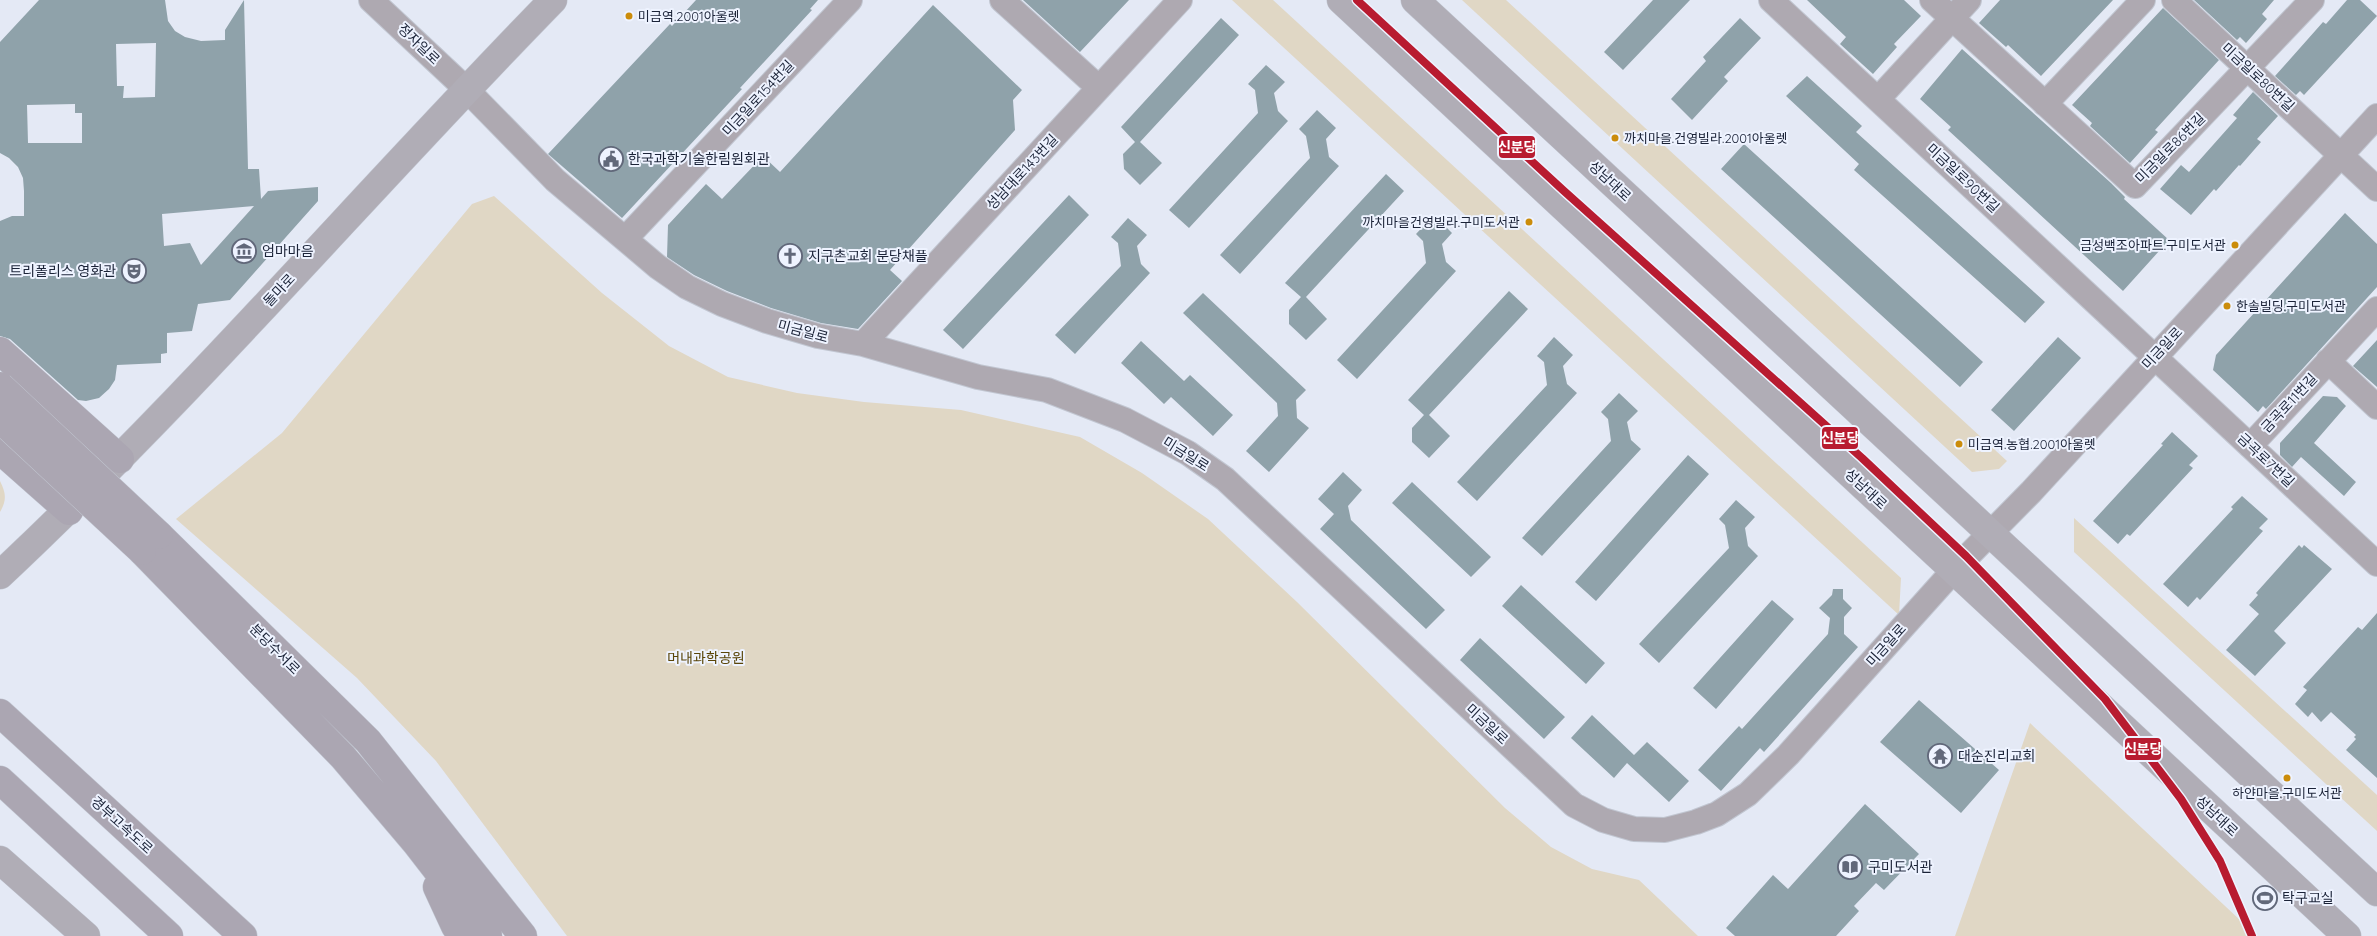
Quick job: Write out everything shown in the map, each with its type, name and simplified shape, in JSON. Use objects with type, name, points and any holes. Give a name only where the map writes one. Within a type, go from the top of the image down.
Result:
[{"type":"highway","points":[[0,351],[120,460]]},
{"type":"highway","name":"분당수서로","points":[[0,386],[151,543],[343,757],[416,843],[488,936]]},
{"type":"highway","name":"분당수서로","points":[[0,419],[151,543],[368,741],[523,936]]},
{"type":"highway","points":[[0,450],[69,511]]},
{"type":"highway","name":"경부고속도로","points":[[0,713],[243,936]]},
{"type":"highway","points":[[0,780],[169,936]]},
{"type":"highway","points":[[416,843],[454,926],[462,936]]},
{"type":"main road","name":"돌마로","points":[[0,575],[69,511],[120,460],[405,157],[466,89],[553,0]]},
{"type":"main road","name":"성남대로","points":[[1341,0],[2347,936]]},
{"type":"main road","name":"성남대로","points":[[1415,0],[2377,892]]},
{"type":"main road","points":[[0,860],[86,936]]},
{"type":"street","name":"정자일로","points":[[371,0],[466,89]]},
{"type":"street","name":"미금일로154번길","points":[[625,239],[850,0]]},
{"type":"street","points":[[1002,0],[1099,88]]},
{"type":"street","name":"성남대로143번길","points":[[863,344],[1180,0]]},
{"type":"street","name":"미금일로90번길","points":[[1771,0],[2154,356]]},
{"type":"street","name":"미금일로86번길","points":[[1932,0],[2135,186],[2248,68]]},
{"type":"street","points":[[1878,99],[1969,0]]},
{"type":"street","points":[[2046,104],[2143,0]]},
{"type":"street","name":"미금일로80번길","points":[[2174,0],[2377,189]]},
{"type":"street","points":[[2248,68],[2312,0]]},
{"type":"street","name":"미금일로","points":[[466,89],[555,180],[658,267],[679,282],[722,304],[767,321],[818,336],[863,344],[978,377],[1047,390],[1125,420],[1188,453],[1225,479],[1574,805],[1603,820],[1634,829],[1665,830],[1717,814],[1748,794],[1788,755],[1954,570],[2031,492],[2154,356],[2377,116]]},
{"type":"street","name":"금곡로11번길","points":[[2250,446],[2377,309]]},
{"type":"street","name":"금곡로7번길","points":[[2154,356],[2377,564]]},
{"type":"street","name":"금곡로11번길","points":[[2328,361],[2377,407]]},
{"type":"green space","points":[[1232,0],[1273,0],[1901,578],[1899,615]]},
{"type":"green space","points":[[1462,0],[1506,0],[2007,461],[1999,469],[1972,472]]},
{"type":"green space","name":"머내과학공원","points":[[494,196],[602,293],[669,346],[728,377],[797,393],[864,402],[961,410],[1080,437],[1142,473],[1208,519],[1297,602],[1505,808],[1551,847],[1592,869],[1639,880],[1698,936],[567,936],[436,761],[357,678],[176,519],[282,433],[472,204]]},
{"type":"green space","points":[[0,481],[5,496],[0,512]]},
{"type":"green space","points":[[2074,518],[2377,795],[2377,831],[2074,552]]},
{"type":"green space","points":[[2030,723],[2257,936],[1955,936]]},
{"type":"building","points":[[39,0],[165,0],[168,21],[175,31],[185,37],[201,41],[225,40],[225,30],[244,0],[248,169],[259,169],[261,199],[268,191],[318,187],[318,201],[230,300],[198,304],[192,331],[167,333],[167,353],[161,354],[161,363],[117,365],[115,380],[99,398],[86,401],[78,400],[10,339],[0,336],[0,221],[12,216],[24,216],[24,191],[23,178],[18,167],[9,158],[0,153],[0,42]],"holes":[[[156,43],[155,97],[123,98],[124,86],[117,86],[116,44]],[[75,104],[75,113],[82,113],[82,143],[28,143],[27,105]],[[254,206],[201,265],[190,243],[164,246],[162,214]]]},
{"type":"building","points":[[696,0],[818,0],[810,9],[812,10],[740,88],[742,89],[622,218],[548,154],[670,24],[672,26]]},
{"type":"building","points":[[1023,0],[1129,0],[1080,52]]},
{"type":"building","points":[[1653,0],[1690,0],[1623,70],[1604,52]]},
{"type":"building","points":[[1807,0],[1904,0],[1921,16],[1894,44],[1897,47],[1873,74],[1840,44],[1846,37]]},
{"type":"building","points":[[2000,0],[2113,0],[2041,76],[2008,45],[2006,47],[1979,23]]},
{"type":"building","points":[[2194,0],[2274,0],[2262,14],[2267,19],[2246,43],[2240,37],[2237,40]]},
{"type":"building","points":[[2347,0],[2360,0],[2377,16],[2304,95],[2300,91],[2296,95],[2275,76],[2323,22],[2326,24]]},
{"type":"building","points":[[933,5],[1022,90],[1013,100],[1015,130],[890,270],[902,281],[858,329],[821,323],[771,308],[727,291],[694,275],[667,257],[668,225],[706,184],[722,199],[763,156],[780,172]]},
{"type":"building","points":[[2163,8],[2219,60],[2155,130],[2158,132],[2130,163],[2090,126],[2092,123],[2072,105]]},
{"type":"building","points":[[1221,18],[1239,35],[1140,142],[1162,163],[1140,185],[1124,169],[1123,154],[1135,142],[1121,127]]},
{"type":"building","points":[[1740,18],[1761,38],[1724,77],[1728,81],[1692,120],[1671,99],[1706,61],[1703,57]]},
{"type":"building","points":[[1962,49],[2111,183],[2125,197],[2124,199],[2169,240],[2123,291],[1948,130],[1951,127],[1920,99]]},
{"type":"building","points":[[1266,65],[1285,82],[1274,93],[1278,111],[1288,121],[1189,228],[1169,210],[1258,113],[1255,90],[1248,84]]},
{"type":"building","points":[[1807,76],[1862,126],[1856,132],[2045,302],[2025,323],[1854,170],[1859,164],[1786,96]]},
{"type":"building","points":[[2253,92],[2278,116],[2257,139],[2261,142],[2240,166],[2216,191],[2214,189],[2191,215],[2160,189],[2181,165],[2189,172],[2237,118],[2233,115]]},
{"type":"building","points":[[1317,110],[1336,128],[1326,139],[1329,157],[1339,166],[1240,274],[1220,255],[1310,158],[1306,136],[1299,129]]},
{"type":"building","points":[[1744,144],[1983,362],[1960,387],[1721,169]]},
{"type":"building","points":[[1386,174],[1404,191],[1306,297],[1327,319],[1306,340],[1289,324],[1289,310],[1301,297],[1285,283]]},
{"type":"building","points":[[1069,195],[1089,215],[963,349],[943,330]]},
{"type":"building","points":[[2345,213],[2377,244],[2377,287],[2266,409],[2263,406],[2258,412],[2213,370],[2216,355]]},
{"type":"building","points":[[1434,215],[1452,233],[1442,244],[1446,262],[1456,271],[1357,379],[1337,360],[1426,263],[1423,241],[1416,234]]},
{"type":"building","points":[[1128,218],[1147,235],[1137,246],[1141,264],[1150,273],[1075,354],[1055,335],[1121,266],[1118,243],[1111,237]]},
{"type":"building","points":[[1509,291],[1528,309],[1429,415],[1450,436],[1429,458],[1412,442],[1412,428],[1424,415],[1408,400]]},
{"type":"building","points":[[1203,293],[1306,390],[1296,400],[1297,418],[1309,428],[1269,472],[1246,451],[1278,416],[1277,403],[1183,313]]},
{"type":"building","points":[[1554,337],[1573,355],[1563,366],[1567,384],[1577,393],[1477,501],[1457,482],[1547,385],[1544,362],[1537,356]]},
{"type":"building","points":[[2058,337],[2081,358],[2014,431],[1991,410]]},
{"type":"building","points":[[2377,340],[2377,387],[2353,366]]},
{"type":"building","points":[[1141,341],[1184,381],[1190,375],[1233,415],[1213,436],[1171,397],[1164,404],[1121,363]]},
{"type":"building","points":[[1619,393],[1638,411],[1627,422],[1631,440],[1641,449],[1542,556],[1522,538],[1611,441],[1608,419],[1601,412]]},
{"type":"building","points":[[2323,396],[2337,397],[2346,406],[2314,443],[2356,482],[2344,496],[2301,457],[2292,467],[2280,455],[2280,443]]},
{"type":"building","points":[[2172,432],[2198,456],[2189,465],[2193,468],[2130,536],[2127,534],[2118,544],[2093,521],[2163,445],[2161,444]]},
{"type":"building","points":[[1688,455],[1709,474],[1596,601],[1575,582]]},
{"type":"building","points":[[1343,472],[1362,490],[1348,506],[1351,520],[1445,610],[1426,629],[1320,529],[1334,514],[1318,499]]},
{"type":"building","points":[[1412,482],[1491,557],[1471,577],[1392,503]]},
{"type":"building","points":[[2242,496],[2268,519],[2259,528],[2263,531],[2200,600],[2197,597],[2188,607],[2163,584],[2233,509],[2231,507]]},
{"type":"building","points":[[1736,500],[1755,517],[1745,528],[1748,546],[1758,556],[1659,663],[1639,644],[1729,548],[1725,525],[1719,519]]},
{"type":"building","points":[[2299,545],[2302,548],[2304,545],[2332,569],[2274,631],[2286,643],[2255,676],[2226,650],[2259,614],[2249,605],[2258,595],[2256,593]]},
{"type":"building","points":[[1521,585],[1605,663],[1586,684],[1502,606]]},
{"type":"building","points":[[1833,589],[1843,589],[1843,599],[1852,608],[1844,617],[1844,634],[1858,647],[1764,752],[1760,748],[1721,791],[1698,770],[1739,726],[1742,729],[1828,634],[1830,618],[1819,608],[1832,595]]},
{"type":"building","points":[[1772,600],[1794,619],[1716,709],[1693,688]]},
{"type":"building","points":[[2377,613],[2377,778],[2346,750],[2356,739],[2354,737],[2356,735],[2331,712],[2321,722],[2312,712],[2308,717],[2295,704],[2307,690],[2303,687],[2358,627],[2362,630]]},
{"type":"building","points":[[1480,638],[1565,717],[1544,739],[1460,660]]},
{"type":"building","name":"대순진리교회","points":[[1919,700],[1999,770],[1961,813],[1880,742]]},
{"type":"building","points":[[1592,715],[1634,755],[1647,742],[1689,781],[1669,802],[1627,763],[1614,778],[1571,738]]},
{"type":"building","points":[[1865,804],[1919,854],[1884,890],[1876,883],[1854,906],[1859,911],[1836,936],[1735,936],[1726,928],[1773,875],[1788,889]]},
{"type":"transit line","name":"신분당","points":[[1357,0],[1564,191],[1862,458],[1966,556],[2105,699],[2181,799],[2220,861],[2252,936]]},
{"type":"place","name":"미금역.2001아울렛","points":[[629,16]]},
{"type":"place","name":"까치마을.건영빌라.2001아울렛","points":[[1615,138]]},
{"type":"place","name":"한국과학기술한림원회관","points":[[611,159]]},
{"type":"place","name":"까치마을건영빌라.구미도서관","points":[[1529,222]]},
{"type":"place","name":"금성백조아파트.구미도서관","points":[[2235,245]]},
{"type":"place","name":"엄마마음","points":[[244,251]]},
{"type":"place","name":"지구촌교회 분당채플","points":[[790,256]]},
{"type":"place","name":"트리폴리스 영화관","points":[[134,271]]},
{"type":"place","name":"한솔빌딩.구미도서관","points":[[2227,306]]},
{"type":"place","name":"미금역.농협.2001아울렛","points":[[1959,444]]},
{"type":"place","name":"대순진리교회","points":[[1940,756]]},
{"type":"place","name":"하얀마을.구미도서관","points":[[2287,778]]},
{"type":"place","name":"구미도서관","points":[[1850,867]]},
{"type":"place","name":"탁구교실","points":[[2265,898]]}]
